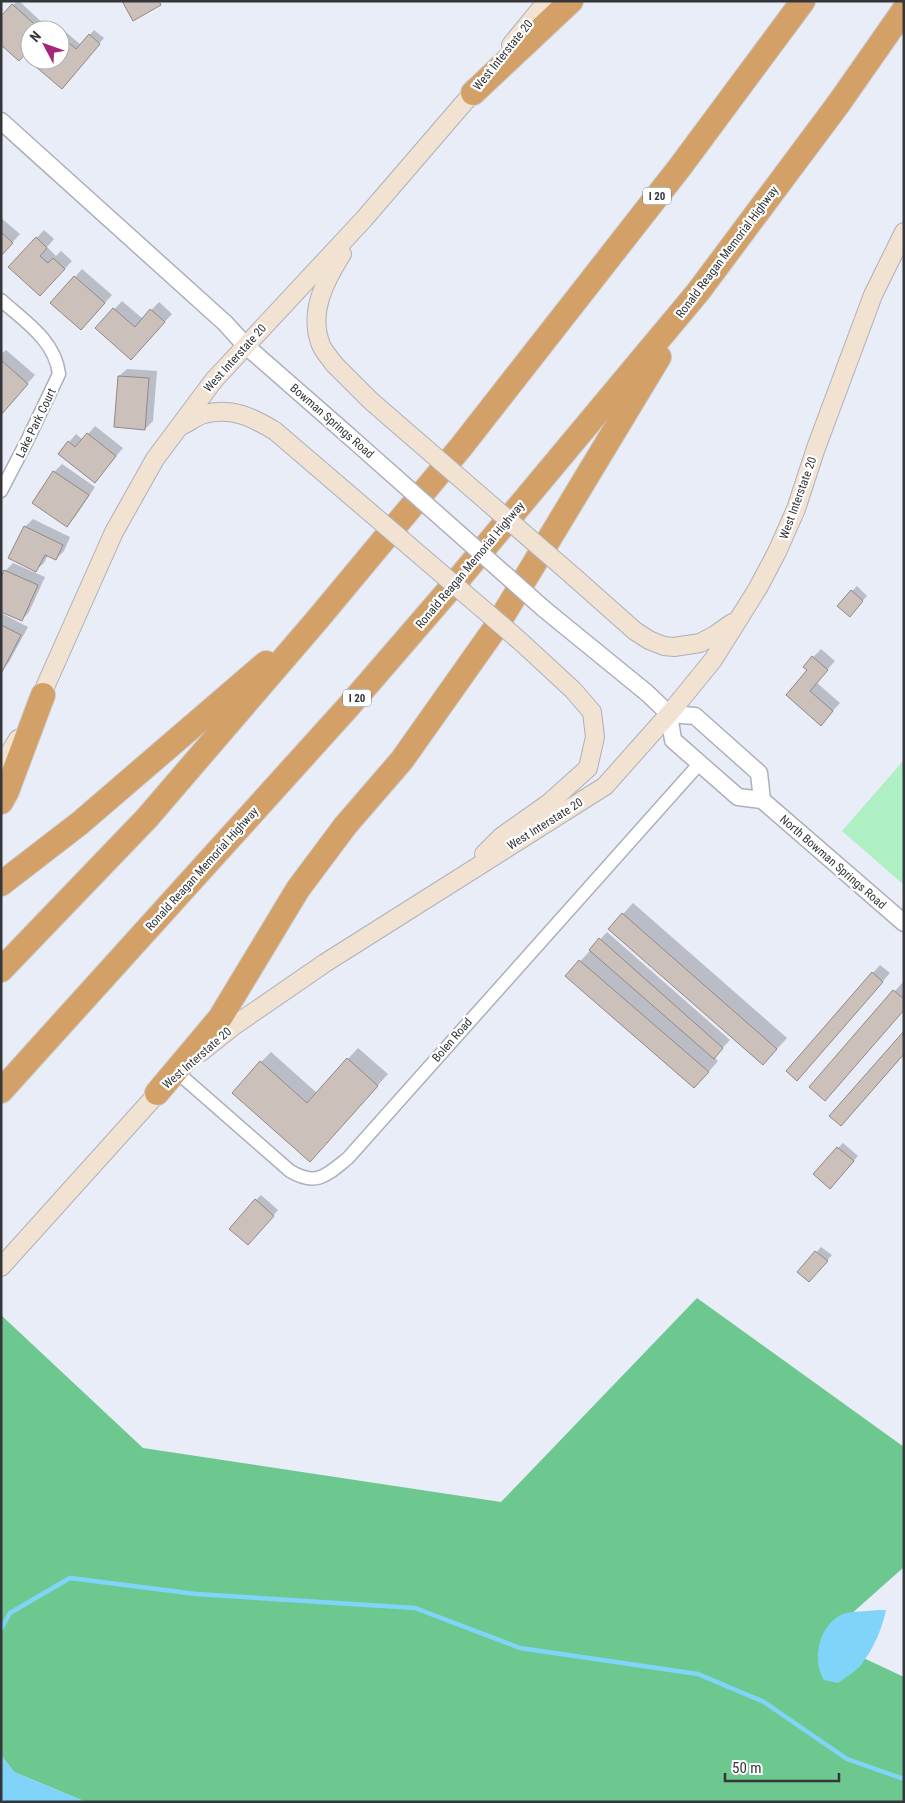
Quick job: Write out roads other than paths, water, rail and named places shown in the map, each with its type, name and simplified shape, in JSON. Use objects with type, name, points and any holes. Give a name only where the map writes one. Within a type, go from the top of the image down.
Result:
[{"type":"highway","points":[[473,93],[571,1]]},
{"type":"highway","points":[[782,29],[799,1]]},
{"type":"highway","name":"I 20","points":[[1,970],[147,818],[317,620],[461,448],[680,167],[803,1]]},
{"type":"highway","name":"Ronald Reagan Memorial Highway","points":[[1,1091],[348,707],[461,576],[698,292],[839,103],[904,10]]},
{"type":"highway","points":[[156,1094],[220,1018],[298,890],[345,826],[402,760],[496,627],[698,292]]},
{"type":"highway","points":[[1,884],[80,823],[218,702],[317,620]]},
{"type":"highway","points":[[1,802],[43,695]]},
{"type":"main road","name":"West Interstate 20","points":[[1,768],[43,695],[114,532],[156,458],[214,380],[364,219],[473,93],[548,1]]},
{"type":"main road","points":[[364,219],[329,275],[318,302],[316,326],[322,346],[334,364],[371,401],[635,631],[649,640],[664,646],[674,647],[700,643],[715,636],[740,617]]},
{"type":"main road","name":"West Interstate 20","points":[[1,1267],[156,1094],[208,1046],[325,963],[606,786],[669,714],[714,660],[758,588],[777,552],[796,509],[816,448],[873,295],[904,232]]},
{"type":"main road","points":[[179,427],[203,414],[228,412],[252,417],[275,431],[520,640],[573,690],[592,712],[595,738],[588,768],[549,803],[501,837],[463,876]]},
{"type":"street","name":"Bowman Springs Road","points":[[1,121],[225,323],[245,345],[544,609],[647,693],[669,714]]},
{"type":"street","name":"Lake Park Court","points":[[1,300],[45,339],[53,351],[58,364],[59,374],[1,491]]},
{"type":"street","points":[[669,714],[695,716],[759,773],[762,800],[738,798],[673,740],[669,714]]},
{"type":"street","name":"Bolen Road","points":[[178,1073],[290,1171],[301,1178],[325,1176],[348,1158],[700,763]]},
{"type":"street","name":"North Bowman Springs Road","points":[[762,800],[904,924]]},
{"type":"water","points":[[886,1610],[873,1646],[861,1665],[838,1683],[824,1680],[818,1664],[818,1655],[819,1645],[826,1628],[832,1621],[843,1614]]},
{"type":"water","points":[[1,1755],[14,1772],[86,1802],[7,1802],[1,1799]]},
{"type":"waterway","points":[[1,1629],[10,1613],[70,1578],[196,1594],[415,1608],[520,1648],[698,1674],[764,1702],[847,1759],[904,1779]]}]
